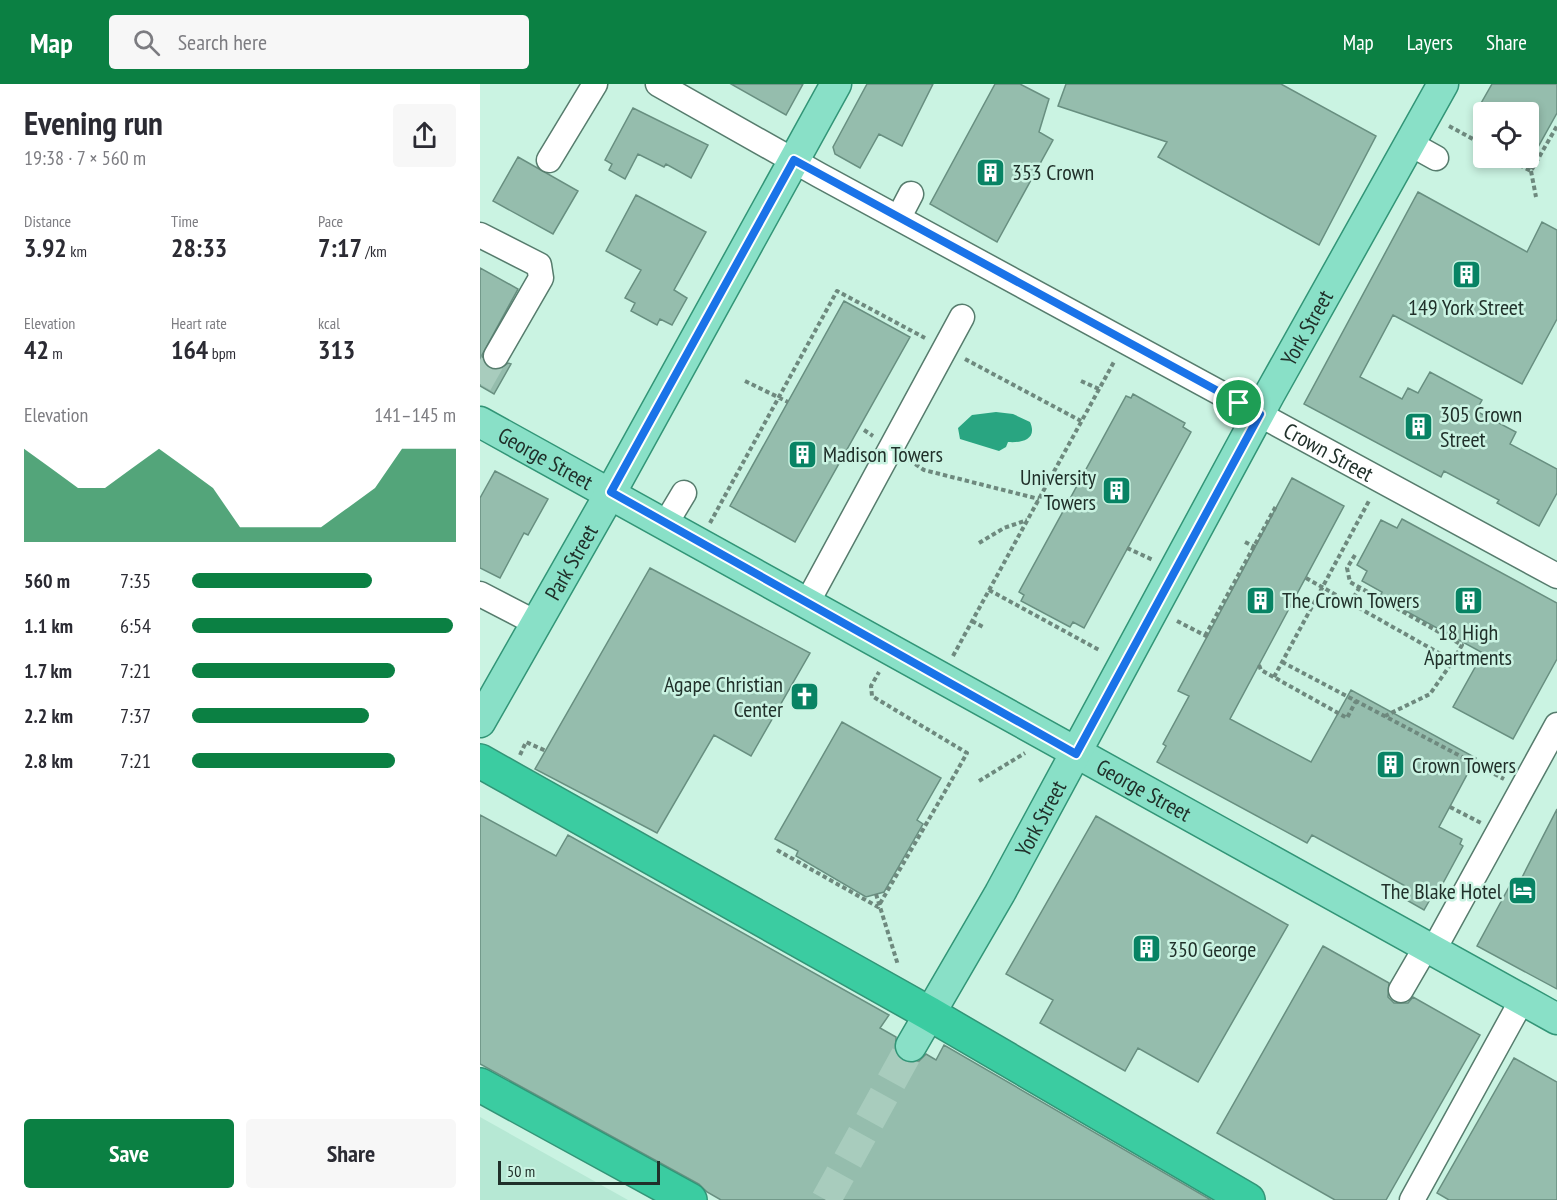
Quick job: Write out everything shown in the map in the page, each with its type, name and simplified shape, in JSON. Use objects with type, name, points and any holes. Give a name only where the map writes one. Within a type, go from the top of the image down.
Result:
[{"type":"highway","points":[[480,761],[930,1014],[1078,1109],[1248,1200]]},
{"type":"highway","points":[[480,1085],[690,1200]]},
{"type":"main road","name":"Park Street","points":[[480,722],[611,492],[836,84]]},
{"type":"main road","name":"York Street","points":[[911,1046],[1076,754],[1260,414],[1443,84]]},
{"type":"main road","name":"George Street","points":[[480,422],[611,492],[1076,754],[1557,1019]]},
{"type":"street","points":[[549,160],[595,84]]},
{"type":"street","name":"Crown Street","points":[[658,84],[1557,576]]},
{"type":"street","points":[[1409,143],[1436,158]]},
{"type":"street","points":[[899,217],[911,194]]},
{"type":"street","points":[[480,235],[539,266],[542,271],[541,278],[496,356]]},
{"type":"street","points":[[807,603],[962,317]]},
{"type":"street","points":[[666,523],[684,493]]},
{"type":"street","points":[[480,594],[536,623]]},
{"type":"street","points":[[1401,990],[1430,949],[1557,725]]},
{"type":"street","points":[[1412,1200],[1522,1000]]},
{"type":"path","points":[[1449,126],[1473,139]]},
{"type":"path","points":[[1536,197],[1532,171],[1557,126]]},
{"type":"path","points":[[1526,168],[1532,171]]},
{"type":"path","points":[[710,523],[837,291],[934,343]]},
{"type":"path","points":[[959,356],[1081,422]]},
{"type":"path","points":[[951,659],[1117,358]]},
{"type":"path","points":[[745,381],[788,402]]},
{"type":"path","points":[[1081,381],[1099,389]]},
{"type":"path","points":[[903,456],[924,470],[1039,499]]},
{"type":"path","points":[[1274,677],[1380,480]]},
{"type":"path","points":[[1177,621],[1207,636],[1276,506]]},
{"type":"path","points":[[979,543],[1004,528],[1027,520]]},
{"type":"path","points":[[1245,542],[1255,546]]},
{"type":"path","points":[[1127,548],[1153,560]]},
{"type":"path","points":[[1354,555],[1347,568],[1347,577],[1359,588],[1462,645],[1430,694],[1385,716]]},
{"type":"path","points":[[1306,578],[1453,661]]},
{"type":"path","points":[[1350,604],[1359,588]]},
{"type":"path","points":[[989,590],[1103,652]]},
{"type":"path","points":[[972,621],[983,627]]},
{"type":"path","points":[[1282,662],[1507,781]]},
{"type":"path","points":[[1259,665],[1261,670],[1347,718],[1356,701]]},
{"type":"path","points":[[878,907],[967,753],[875,699],[872,696],[871,686],[880,672]]},
{"type":"path","points":[[517,762],[526,742],[546,751]]},
{"type":"path","points":[[979,781],[1028,752]]},
{"type":"path","points":[[1450,807],[1484,825]]},
{"type":"path","points":[[777,850],[878,907]]},
{"type":"path","points":[[876,894],[878,907],[899,968]]},
{"type":"shaded area","points":[[996,412],[1013,414],[1030,422],[1032,433],[1030,437],[1023,441],[1008,442],[1006,447],[999,451],[960,439],[958,428],[972,415]]},
{"type":"shaded area","points":[[480,1117],[628,1200],[480,1200]]},
{"type":"building","points":[[731,84],[803,84],[786,115]]},
{"type":"building","points":[[867,84],[933,84],[902,146],[879,134],[860,168],[835,154],[833,147]]},
{"type":"building","name":"353 Crown","points":[[995,84],[1020,84],[1049,99],[1039,132],[1053,140],[997,242],[930,204]]},
{"type":"building","points":[[1066,84],[1281,84],[1376,136],[1319,245],[1158,157],[1167,142],[1058,106]]},
{"type":"building","points":[[1492,84],[1557,84],[1557,113],[1539,145],[1539,102],[1482,102]]},
{"type":"building","points":[[633,108],[708,145],[691,178],[666,164],[664,167],[638,154],[625,179],[609,170],[612,164],[605,160]]},
{"type":"building","points":[[518,157],[578,191],[553,234],[493,201]]},
{"type":"building","points":[[1418,192],[1527,252],[1542,222],[1557,230],[1557,319],[1522,384],[1393,315],[1360,377],[1402,399],[1408,388],[1418,393],[1430,372],[1482,400],[1476,411],[1516,432],[1510,444],[1557,469],[1557,493],[1539,526],[1497,503],[1499,500],[1444,471],[1441,477],[1304,404]]},
{"type":"building","points":[[636,195],[706,232],[674,290],[687,298],[672,325],[660,319],[657,325],[631,311],[635,303],[625,298],[641,270],[606,251]]},
{"type":"building","points":[[480,268],[518,289],[482,355],[484,364],[489,369],[497,370],[508,363],[511,364],[494,394],[480,386]]},
{"type":"building","name":"Madison Towers","points":[[844,301],[910,337],[795,542],[730,506]]},
{"type":"building","name":"University Towers","points":[[1133,394],[1185,423],[1183,427],[1191,432],[1084,628],[1073,622],[1070,627],[1021,601],[1024,595],[1019,592],[1126,396],[1131,398]]},
{"type":"building","points":[[495,471],[548,499],[528,535],[524,533],[500,578],[480,568],[480,498]]},
{"type":"building","points":[[1292,478],[1344,506],[1230,719],[1311,762],[1351,690],[1476,758],[1439,827],[1462,839],[1460,844],[1463,846],[1435,898],[1432,896],[1424,910],[1403,898],[1409,888],[1312,835],[1307,843],[1157,762],[1166,746],[1163,744],[1189,696],[1178,691]]},
{"type":"building","name":"18 High Apartments","points":[[1402,519],[1557,603],[1557,659],[1513,739],[1453,707],[1483,653],[1380,597],[1382,592],[1362,581],[1367,571],[1357,565],[1381,520],[1397,528]]},
{"type":"building","points":[[650,568],[810,653],[751,756],[714,735],[657,833],[535,769]]},
{"type":"building","points":[[842,722],[941,778],[917,820],[923,824],[884,892],[866,897],[796,856],[798,851],[775,839]]},
{"type":"building","points":[[1557,809],[1557,989],[1477,946],[1509,887],[1515,891]]},
{"type":"building","points":[[480,815],[556,856],[568,835],[889,1015],[880,1028],[896,1037],[896,1054],[903,1061],[919,1061],[926,1054],[936,1060],[944,1045],[1211,1200],[721,1200],[699,1184],[480,1064]]},
{"type":"building","name":"350 George","points":[[1096,816],[1288,925],[1198,1082],[1138,1048],[1125,1071],[1040,1023],[1053,1000],[1006,974]]},
{"type":"building","points":[[1323,946],[1389,983],[1388,997],[1394,1003],[1408,1003],[1413,997],[1480,1035],[1386,1200],[1335,1200],[1217,1133]]},
{"type":"building","points":[[1514,1058],[1557,1082],[1557,1200],[1449,1200],[1437,1193]]},
{"type":"tunnel","points":[[480,384],[496,356]]},
{"type":"tunnel","points":[[826,1200],[911,1046]]},
{"type":"place","name":"353 Crown","points":[[991,172]]},
{"type":"place","name":"149 York Street","points":[[1466,275]]},
{"type":"place","name":"305 Crown Street","points":[[1419,427]]},
{"type":"place","name":"Madison Towers","points":[[802,454]]},
{"type":"place","name":"University Towers","points":[[1117,490]]},
{"type":"place","name":"The Crown Towers","points":[[1261,600]]},
{"type":"place","name":"18 High Apartments","points":[[1468,600]]},
{"type":"place","name":"Agape Christian Center","points":[[804,697]]},
{"type":"place","name":"Crown Towers","points":[[1391,765]]},
{"type":"place","name":"The Blake Hotel","points":[[1523,891]]},
{"type":"place","name":"350 George","points":[[1147,949]]},
{"type":"route","points":[[794,160],[1239,403],[1260,414],[1076,754],[611,492],[794,160]]}]
